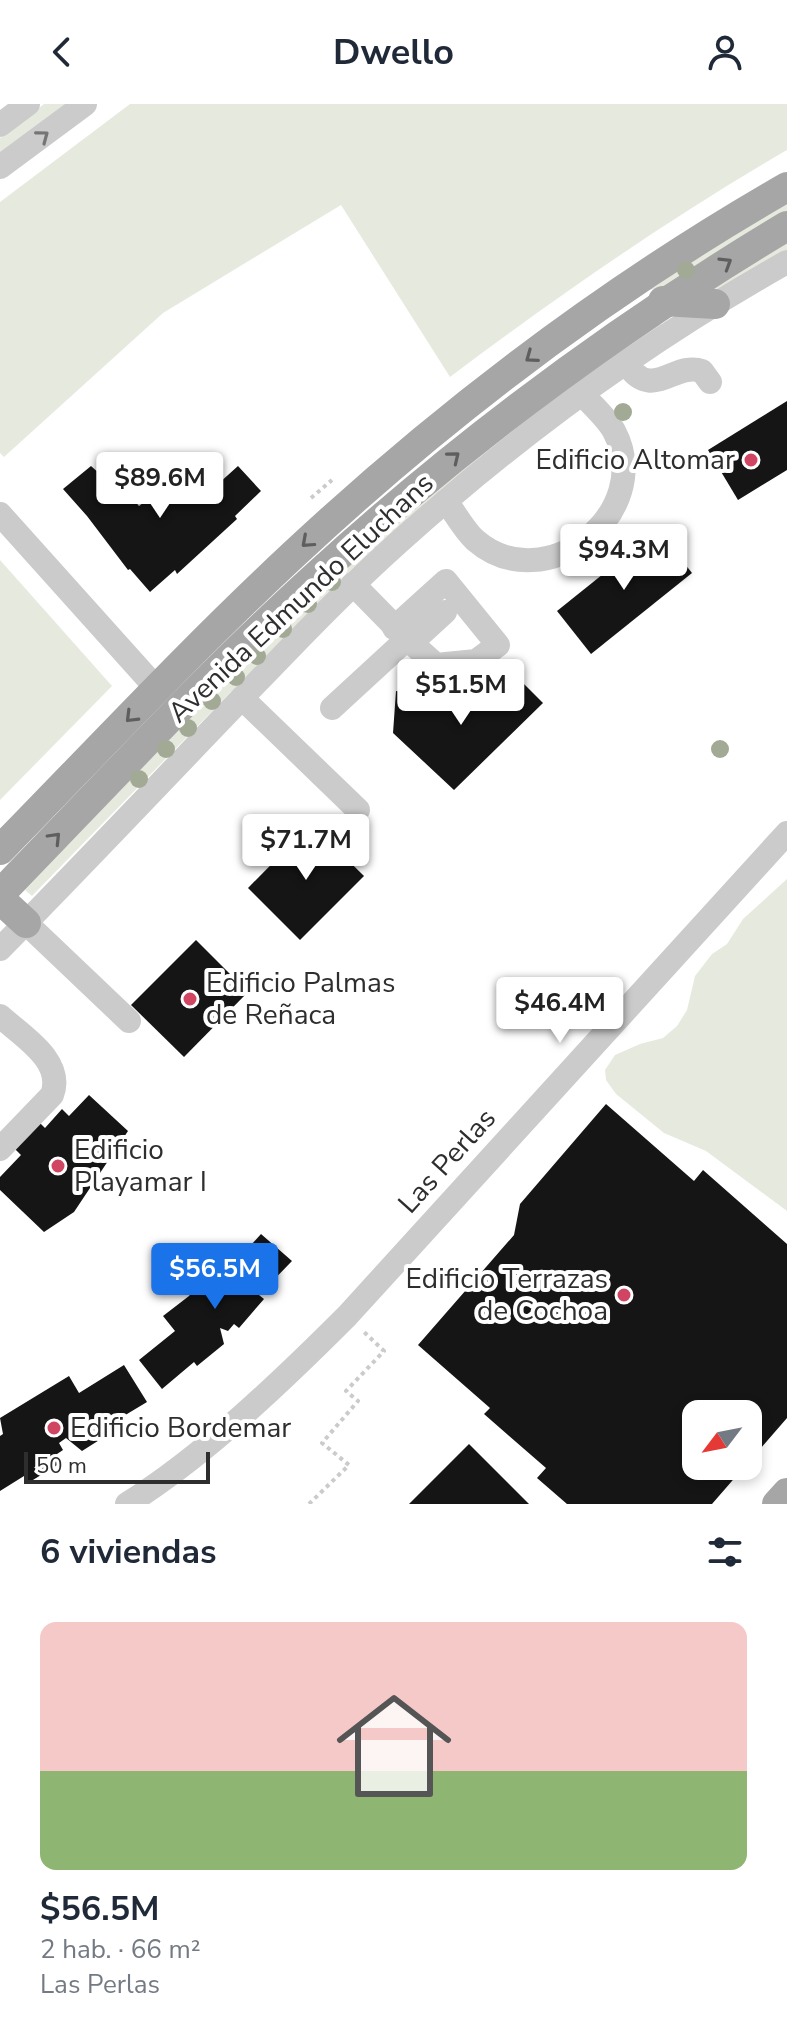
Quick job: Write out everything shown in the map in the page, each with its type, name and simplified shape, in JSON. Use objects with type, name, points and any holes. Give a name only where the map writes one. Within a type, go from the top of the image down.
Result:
[{"type":"main road","name":"Avenida Edmundo Eluchans","points":[[0,850],[225,621],[365,490],[501,379],[594,311],[693,244],[787,187]]},
{"type":"main road","name":"Avenida Edmundo Eluchans","points":[[0,896],[249,639],[381,518],[520,405],[666,301],[787,226]]},
{"type":"main road","points":[[594,311],[666,301],[715,304]]},
{"type":"main road","points":[[0,896],[26,923]]},
{"type":"main road","points":[[777,1504],[787,1493]]},
{"type":"street","points":[[0,125],[28,104]]},
{"type":"street","points":[[0,167],[85,104]]},
{"type":"street","points":[[0,949],[353,584],[446,501],[626,363],[715,304],[787,262]]},
{"type":"street","points":[[626,363],[644,379],[661,380],[691,369],[702,371],[710,382]]},
{"type":"street","points":[[446,501],[474,540],[507,556],[525,560],[552,557],[577,547],[592,536],[613,509],[620,485],[622,461],[613,430],[582,394]]},
{"type":"street","points":[[0,514],[158,690]]},
{"type":"street","points":[[353,584],[400,633],[421,634],[445,612]]},
{"type":"street","points":[[332,708],[400,633]]},
{"type":"street","points":[[242,698],[358,810]]},
{"type":"street","name":"Las Perlas","points":[[127,1504],[208,1443],[299,1364],[354,1308],[787,833]]},
{"type":"street","points":[[26,923],[129,1021]]},
{"type":"street","points":[[0,1016],[50,1064],[56,1085],[52,1095],[0,1149]]},
{"type":"path","points":[[309,1504],[349,1465],[322,1443],[358,1401],[346,1391],[384,1351],[364,1332]]},
{"type":"shaded area","points":[[44,104],[65,104],[0,153],[0,138]]},
{"type":"shaded area","points":[[130,104],[787,104],[787,150],[616,258],[450,377],[341,205],[163,313],[4,457],[0,453],[0,202]]},
{"type":"shaded area","points":[[787,200],[787,216],[668,289],[643,290]]},
{"type":"shaded area","points":[[787,237],[787,251],[717,293],[701,290]]},
{"type":"shaded area","points":[[654,321],[664,326],[391,534],[341,579],[32,896],[25,890],[241,664],[384,527]]},
{"type":"shaded area","points":[[0,560],[112,686],[0,800]]},
{"type":"shaded area","points":[[787,879],[787,1211],[706,1151],[664,1133],[616,1094],[606,1080],[605,1070],[615,1055],[663,1038],[677,1026],[687,1010],[695,976],[712,954],[727,944],[743,919]]},
{"type":"building","name":"Edificio Altomar","points":[[787,401],[787,470],[738,500],[708,450]]},
{"type":"building","points":[[91,466],[100,474],[107,470],[117,479],[121,476],[130,486],[125,490],[139,506],[180,484],[189,495],[210,475],[218,484],[238,466],[261,491],[235,516],[237,519],[177,574],[175,570],[150,592],[128,570],[63,489]]},
{"type":"building","points":[[658,530],[692,573],[591,654],[557,611]]},
{"type":"building","points":[[514,674],[543,703],[454,790],[393,733],[396,691],[483,703]]},
{"type":"building","name":"Edificio Palmas de Reñaca","points":[[311,824],[364,876],[300,940],[248,888]]},
{"type":"building","name":"Edificio Palmas de Reñaca","points":[[196,940],[248,992],[184,1057],[131,1005]]},
{"type":"building","name":"Edificio Playamar I","points":[[89,1095],[128,1131],[74,1212],[44,1232],[0,1190],[0,1177],[21,1155],[10,1144],[35,1118],[45,1128],[62,1109],[69,1116]]},
{"type":"building","name":"Edificio Terrazas de Cochoa","points":[[606,1104],[694,1181],[703,1170],[787,1244],[787,1418],[762,1447],[762,1400],[682,1400],[682,1480],[733,1480],[712,1504],[567,1504],[537,1478],[546,1468],[484,1414],[490,1408],[418,1345],[514,1235],[520,1204]]},
{"type":"building","name":"Edificio Bordemar","points":[[261,1234],[292,1261],[259,1295],[264,1299],[239,1328],[234,1324],[228,1331],[220,1328],[224,1344],[197,1366],[194,1362],[162,1389],[139,1360],[175,1331],[163,1316],[189,1296],[214,1267],[223,1276]]},
{"type":"building","name":"Edificio Bordemar","points":[[124,1365],[147,1402],[107,1426],[112,1432],[82,1451],[66,1438],[59,1443],[63,1450],[54,1456],[59,1464],[28,1483],[24,1476],[0,1491],[0,1436],[3,1434],[0,1418],[69,1376],[79,1393]]},
{"type":"building","points":[[469,1444],[529,1504],[409,1504]]},
{"type":"place","name":"Edificio Altomar","points":[[751,460]]},
{"type":"place","name":"Edificio Palmas de Reñaca","points":[[190,999]]},
{"type":"place","name":"Edificio Playamar I","points":[[58,1166]]},
{"type":"place","name":"Edificio Terrazas de Cochoa","points":[[624,1295]]},
{"type":"place","name":"Edificio Bordemar","points":[[54,1428]]}]
